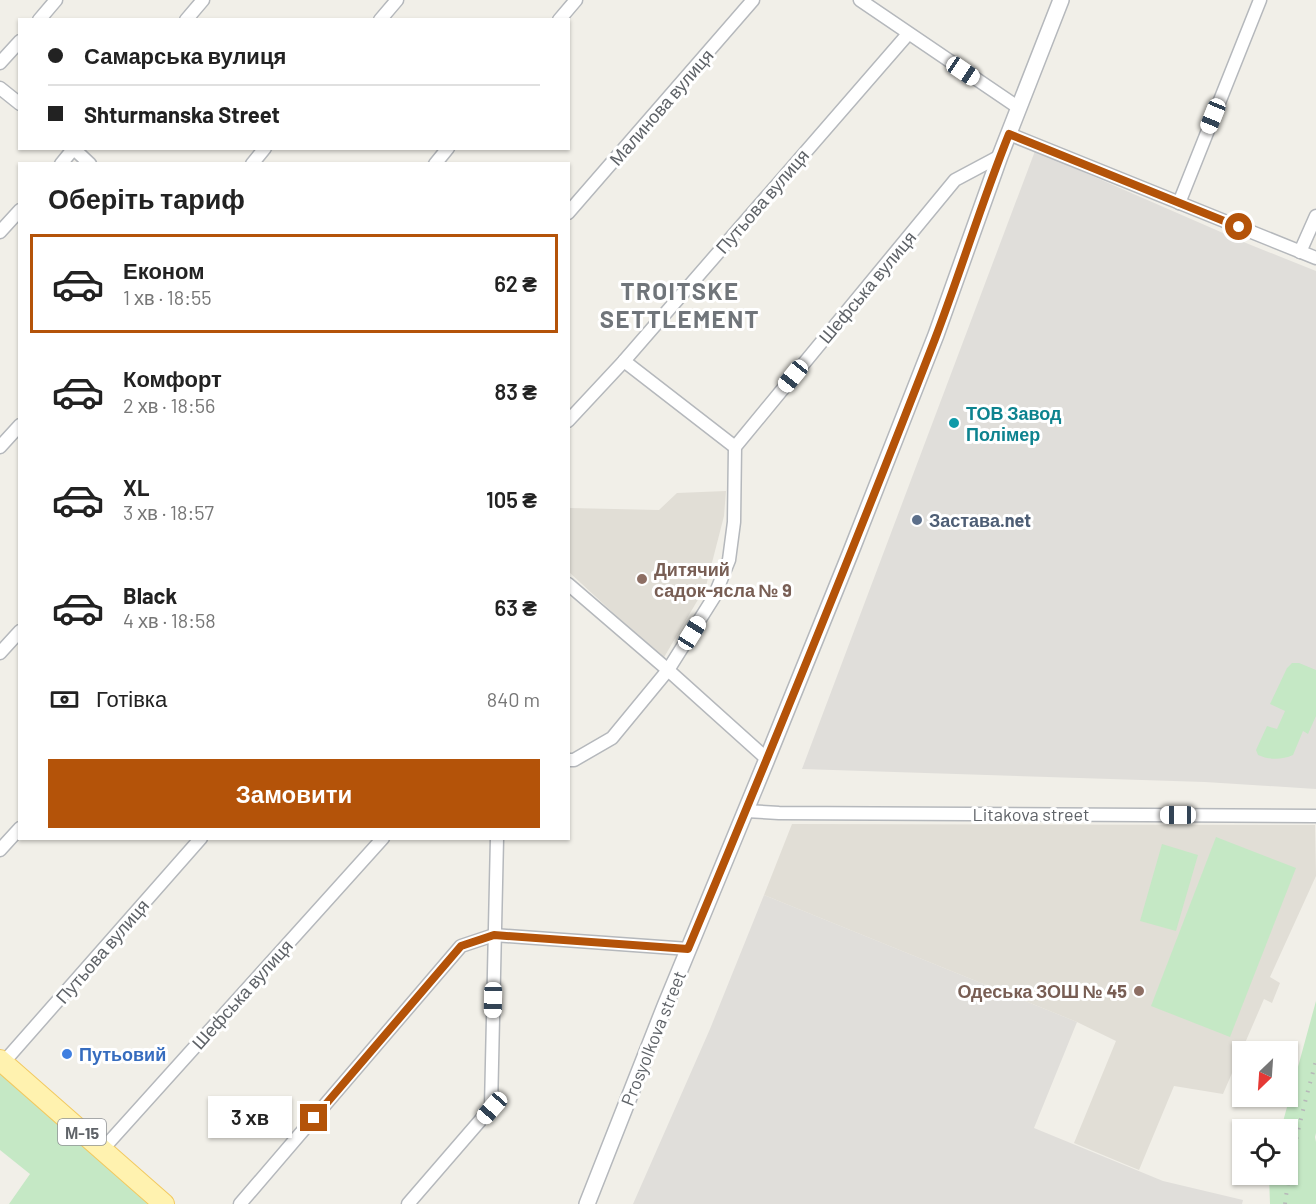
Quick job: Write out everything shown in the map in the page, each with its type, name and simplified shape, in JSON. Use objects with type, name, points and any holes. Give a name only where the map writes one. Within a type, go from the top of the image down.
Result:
[{"type":"main road","name":"М-15","points":[[1,1062],[164,1204]]},
{"type":"street","points":[[41,18],[56,0]]},
{"type":"street","points":[[188,18],[203,0]]},
{"type":"street","points":[[382,18],[397,0]]},
{"type":"street","points":[[561,18],[576,0]]},
{"type":"street","name":"Малинова вулиця","points":[[570,211],[753,0]]},
{"type":"street","points":[[860,0],[1019,108]]},
{"type":"street","name":"Prosyolkova street","points":[[587,1204],[688,949],[768,759],[932,346],[1000,156],[1061,0]]},
{"type":"street","points":[[1179,203],[1260,0]]},
{"type":"street","name":"Путьова вулиця","points":[[570,420],[624,361],[908,33]]},
{"type":"street","points":[[0,63],[18,43]]},
{"type":"street","points":[[0,88],[18,102]]},
{"type":"street","points":[[1009,134],[1316,258]]},
{"type":"street","points":[[63,162],[73,150]]},
{"type":"street","points":[[75,150],[88,162]]},
{"type":"street","points":[[254,162],[263,150]]},
{"type":"street","points":[[437,162],[446,150]]},
{"type":"street","name":"Шефська вулиця","points":[[735,447],[955,180],[1000,156]]},
{"type":"street","points":[[0,232],[18,212]]},
{"type":"street","points":[[1300,252],[1316,216]]},
{"type":"street","points":[[570,760],[574,760],[612,738],[668,670],[714,597],[729,560],[734,522],[735,447],[624,361]]},
{"type":"street","points":[[0,447],[18,427]]},
{"type":"street","points":[[570,586],[768,759]]},
{"type":"street","points":[[0,653],[18,633]]},
{"type":"street","name":"Litakova street","points":[[746,811],[1316,816]]},
{"type":"street","points":[[0,850],[18,830]]},
{"type":"street","name":"Путьова вулиця","points":[[1,1062],[199,840]]},
{"type":"street","name":"Шефська вулиця","points":[[102,1150],[381,840]]},
{"type":"street","points":[[408,1204],[492,1108],[497,840]]},
{"type":"street","points":[[240,1204],[461,946],[494,935],[688,949]]},
{"type":"shaded area","points":[[1035,151],[1316,271],[1316,789],[1205,782],[802,769]]},
{"type":"shaded area","name":"Дитячий садок-ясла № 9","points":[[726,491],[724,516],[706,586],[663,659],[570,573],[570,508],[659,510],[677,493]]},
{"type":"shaded area","name":"Одеська ЗОШ № 45","points":[[792,824],[1315,825],[1316,876],[1270,977],[1280,983],[1272,1003],[1264,999],[1246,1041],[1232,1041],[1232,1073],[1223,1094],[1174,1086],[1139,1170],[1074,1143],[1116,1041],[1077,1022],[764,895]]},
{"type":"shaded area","points":[[764,895],[1077,1022],[1034,1128],[1163,1181],[1243,1200],[1242,1204],[633,1204],[710,1029]]},
{"type":"green space","points":[[1292,663],[1299,663],[1316,670],[1316,716],[1308,734],[1303,731],[1293,755],[1280,759],[1262,757],[1256,750],[1267,726],[1277,729],[1285,711],[1270,704],[1287,668]]},
{"type":"green space","points":[[1216,837],[1296,868],[1230,1037],[1151,1006]]},
{"type":"green space","points":[[1162,844],[1198,855],[1176,931],[1140,921]]},
{"type":"green space","points":[[1316,1001],[1316,1204],[1270,1204],[1269,1185],[1298,1185],[1298,1119],[1284,1119],[1287,1107],[1298,1107],[1298,1067]]},
{"type":"green space","points":[[0,1073],[148,1204],[9,1204],[30,1174],[0,1150]]},
{"type":"railway","points":[[1285,1204],[1298,1132],[1316,1061]]},
{"type":"place","name":"ТОВ Завод Полімер","points":[[954,423]]},
{"type":"place","name":"Застава.net","points":[[917,520]]},
{"type":"place","name":"Дитячий садок-ясла № 9","points":[[642,579]]},
{"type":"place","name":"Одеська ЗОШ № 45","points":[[1139,991]]},
{"type":"place","name":"Путьовий","points":[[67,1054]]},
{"type":"district","name":"TROITSKE SETTLEMENT","points":[[680,304]]},
{"type":"route","points":[[314,1118],[461,946],[494,935],[688,949],[768,759],[893,445],[936,335],[1009,134],[1239,227]]}]
